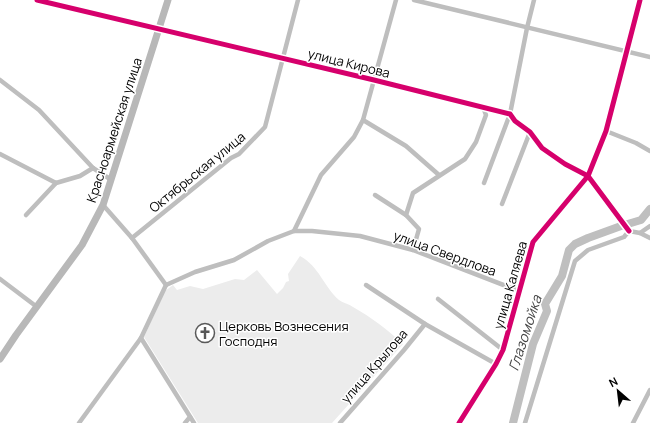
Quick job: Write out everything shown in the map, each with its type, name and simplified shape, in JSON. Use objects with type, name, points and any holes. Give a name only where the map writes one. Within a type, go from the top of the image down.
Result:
[{"type":"main road","name":"Красноармейская улица","points":[[0,359],[82,245],[103,205],[168,0]]},
{"type":"street","name":"улица Кирова","points":[[37,0],[283,58],[510,114],[515,121],[530,132],[542,148],[565,164],[588,176],[629,231]]},
{"type":"street","name":"Октябрьская улица","points":[[132,238],[231,158],[239,154],[265,127],[298,0]]},
{"type":"street","points":[[294,231],[321,175],[354,137],[363,120],[396,0]]},
{"type":"street","points":[[414,0],[650,57]]},
{"type":"street","points":[[484,183],[510,114],[534,0]]},
{"type":"street","name":"улица Каляева","points":[[459,423],[496,364],[503,350],[533,242],[588,176],[606,132],[640,0]]},
{"type":"street","points":[[0,80],[39,110],[93,168],[110,179]]},
{"type":"street","points":[[406,215],[413,193],[465,159],[476,142],[486,115],[483,107]]},
{"type":"street","points":[[363,120],[406,146],[439,175]]},
{"type":"street","points":[[502,204],[530,132]]},
{"type":"street","points":[[606,132],[650,150]]},
{"type":"street","points":[[0,154],[56,183]]},
{"type":"street","points":[[26,215],[56,183],[80,176],[93,168]]},
{"type":"street","points":[[375,196],[406,215],[419,229],[413,250]]},
{"type":"street","points":[[79,423],[141,338],[166,286],[132,238],[103,205]]},
{"type":"street","points":[[640,233],[650,226]]},
{"type":"street","name":"улица Свердлова","points":[[166,286],[195,272],[234,260],[268,241],[294,231],[312,231],[360,236],[413,250],[519,291]]},
{"type":"street","points":[[525,423],[575,261],[588,250],[624,237],[629,231],[640,233],[650,238]]},
{"type":"street","points":[[0,279],[37,307]]},
{"type":"street","points":[[366,286],[425,324],[496,364]]},
{"type":"street","points":[[438,299],[503,350]]},
{"type":"street","name":"улица Крылова","points":[[340,423],[425,324]]},
{"type":"street","points":[[141,338],[194,423]]},
{"type":"street","points":[[634,423],[650,390]]},
{"type":"street","points":[[185,423],[190,416]]},
{"type":"shaded area","points":[[300,256],[312,265],[339,300],[373,319],[403,344],[332,423],[198,423],[144,337],[165,291],[173,285],[177,290],[190,286],[203,289],[235,279],[244,280],[257,270],[277,294],[286,282],[289,281],[288,274]]},
{"type":"waterway","name":"Глазомойка","points":[[513,423],[533,344],[547,311],[545,304],[562,276],[569,250],[575,244],[588,238],[641,220],[650,209]]},
{"type":"cycle path","points":[[37,0],[510,114],[515,121],[530,132],[542,148],[565,164],[588,176],[629,231]]},
{"type":"cycle path","points":[[459,423],[496,364],[503,350],[533,242],[588,176],[606,131],[640,0]]},
{"type":"place","name":"Церковь Вознесения Господня","points":[[205,333]]}]
